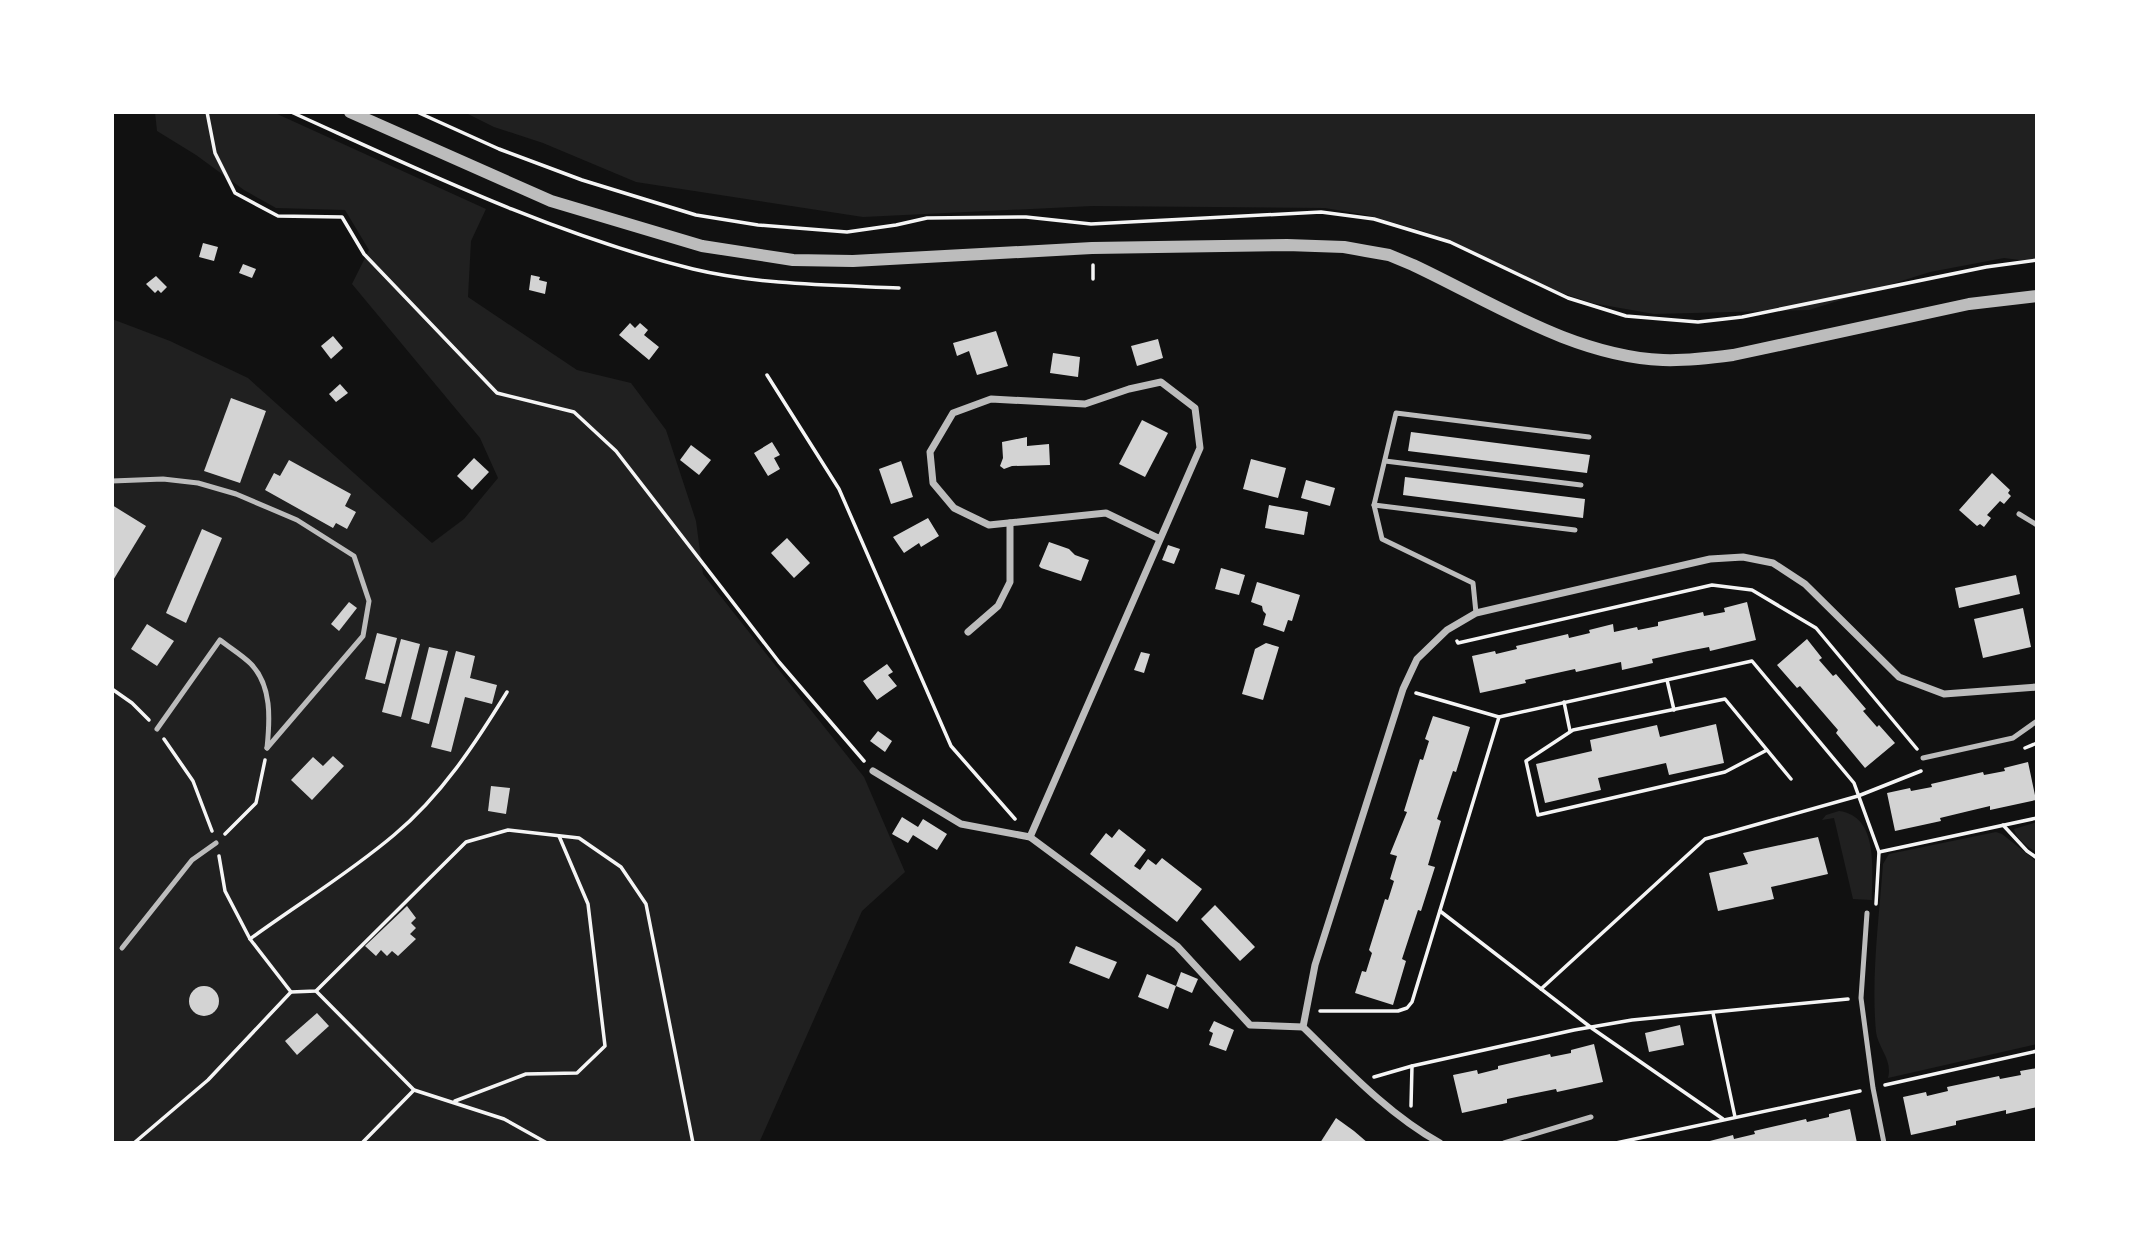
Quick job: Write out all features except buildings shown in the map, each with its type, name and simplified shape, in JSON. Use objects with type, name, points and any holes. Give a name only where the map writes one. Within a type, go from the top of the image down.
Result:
[{"type":"street","points":[[350,112],[551,201],[702,246],[793,260],[853,261],[1092,248],[1287,245],[1344,247],[1389,255],[1570,341],[1603,350],[1662,360],[1697,360],[1733,355],[1969,304],[2037,296]]},
{"type":"street","points":[[1030,837],[1200,448],[1195,408],[1161,382],[1129,389],[1086,404],[991,399],[954,413],[930,452],[933,483],[954,508],[989,525],[1106,513],[1160,539]]},
{"type":"street","points":[[968,632],[998,606],[1010,582],[1010,523]]},
{"type":"street","points":[[1303,1027],[1315,965],[1403,689],[1417,659],[1447,630],[1476,613],[1710,559],[1743,557],[1773,563],[1805,584],[1899,677],[1944,694],[2037,687]]},
{"type":"street","points":[[873,771],[961,824],[1030,837],[1177,946],[1250,1025],[1303,1027],[1358,1082],[1422,1133],[1440,1143]]},
{"type":"street","points":[[1417,1143],[1422,1133]]},
{"type":"lane","points":[[1476,613],[1473,583],[1382,539],[1374,505],[1396,413],[1589,437]]},
{"type":"lane","points":[[1385,461],[1581,485]]},
{"type":"lane","points":[[112,481],[163,479],[198,482],[236,494],[297,520],[354,556],[369,601],[363,636],[267,748]]},
{"type":"lane","points":[[1374,505],[1574,530]]},
{"type":"lane","points":[[2019,514],[2037,525]]},
{"type":"lane","points":[[157,729],[220,640],[252,665],[267,693],[270,718],[267,748]]},
{"type":"lane","points":[[1923,758],[2013,738],[2037,721]]},
{"type":"lane","points":[[122,948],[192,860],[216,843]]},
{"type":"lane","points":[[1867,913],[1861,998],[1873,1088],[1884,1143]]},
{"type":"lane","points":[[1504,1143],[1591,1117]]},
{"type":"path","points":[[207,112],[215,153],[235,194],[278,216],[342,217],[364,254],[497,393],[574,412],[616,451],[779,662],[873,771]]},
{"type":"path","points":[[417,112],[499,149],[582,180],[696,215],[758,225],[847,232],[927,218],[1026,217],[1091,224],[1321,212],[1374,219],[1450,242],[1568,298],[1626,316],[1698,322],[1742,317],[1986,267],[2037,260]]},
{"type":"path","points":[[767,374],[838,489],[951,746],[1030,837]]},
{"type":"path","points":[[1447,630],[1458,643],[1712,585],[1752,590],[1816,628],[1923,758]]},
{"type":"path","points":[[1403,689],[1499,717],[1752,661],[1854,783],[1879,852],[1876,904],[1867,913]]},
{"type":"path","points":[[1667,680],[1674,710]]},
{"type":"path","points":[[112,689],[132,703],[157,729],[193,781],[216,843],[225,891],[250,939],[291,992]]},
{"type":"path","points":[[250,939],[315,895],[396,833],[447,782],[480,737],[507,692]]},
{"type":"path","points":[[1767,750],[1725,772],[1538,815],[1526,761],[1570,732],[1725,699],[1791,779]]},
{"type":"path","points":[[1564,702],[1570,732]]},
{"type":"path","points":[[1307,1011],[1398,1011],[1407,1008],[1412,1002],[1499,717]]},
{"type":"path","points":[[216,843],[256,803],[267,748]]},
{"type":"path","points":[[1541,989],[1705,839],[1858,796]]},
{"type":"path","points":[[1879,852],[2037,818]]},
{"type":"path","points":[[2003,825],[2037,858]]},
{"type":"path","points":[[134,1143],[208,1080],[291,992],[316,991],[467,842],[508,830],[579,838],[621,867],[646,904],[693,1143]]},
{"type":"path","points":[[455,1101],[526,1074],[577,1073],[606,1046],[588,904],[559,836]]},
{"type":"path","points":[[1440,911],[1593,1029],[1723,1119]]},
{"type":"path","points":[[316,991],[414,1090],[455,1101],[504,1119],[547,1143]]},
{"type":"path","points":[[1358,1082],[1412,1066],[1632,1020],[1861,998]]},
{"type":"path","points":[[1713,1013],[1735,1117]]},
{"type":"path","points":[[1880,1086],[2037,1051]]},
{"type":"path","points":[[1410,1123],[1412,1066]]},
{"type":"path","points":[[362,1143],[414,1090]]},
{"type":"path","points":[[1616,1143],[1864,1090]]},
{"type":"shaded area","points":[[155,112],[275,113],[486,209],[471,241],[468,297],[577,370],[631,383],[666,430],[696,521],[703,574],[864,777],[905,872],[862,911],[759,1143],[112,1143],[112,319],[170,341],[248,378],[432,543],[464,519],[498,478],[480,438],[352,284],[369,250],[345,210],[276,208],[244,190],[157,131]]},
{"type":"shaded area","points":[[464,112],[2037,112],[2037,262],[2004,258],[1930,272],[1809,310],[1654,314],[1592,303],[1532,283],[1423,231],[1366,215],[1325,208],[1092,206],[863,217],[636,182],[543,143],[494,127]]},
{"type":"shaded area","points":[[1839,811],[1852,815],[1867,833],[1872,860],[1872,900],[1853,899],[1834,818],[1822,820],[1826,815]]},
{"type":"shaded area","points":[[2037,822],[2037,853],[2020,839],[2014,829]]},
{"type":"shaded area","points":[[1996,832],[2037,862],[2037,1044],[1888,1078],[1889,1065],[1876,1032],[1874,990],[1883,864],[1889,854]]}]
